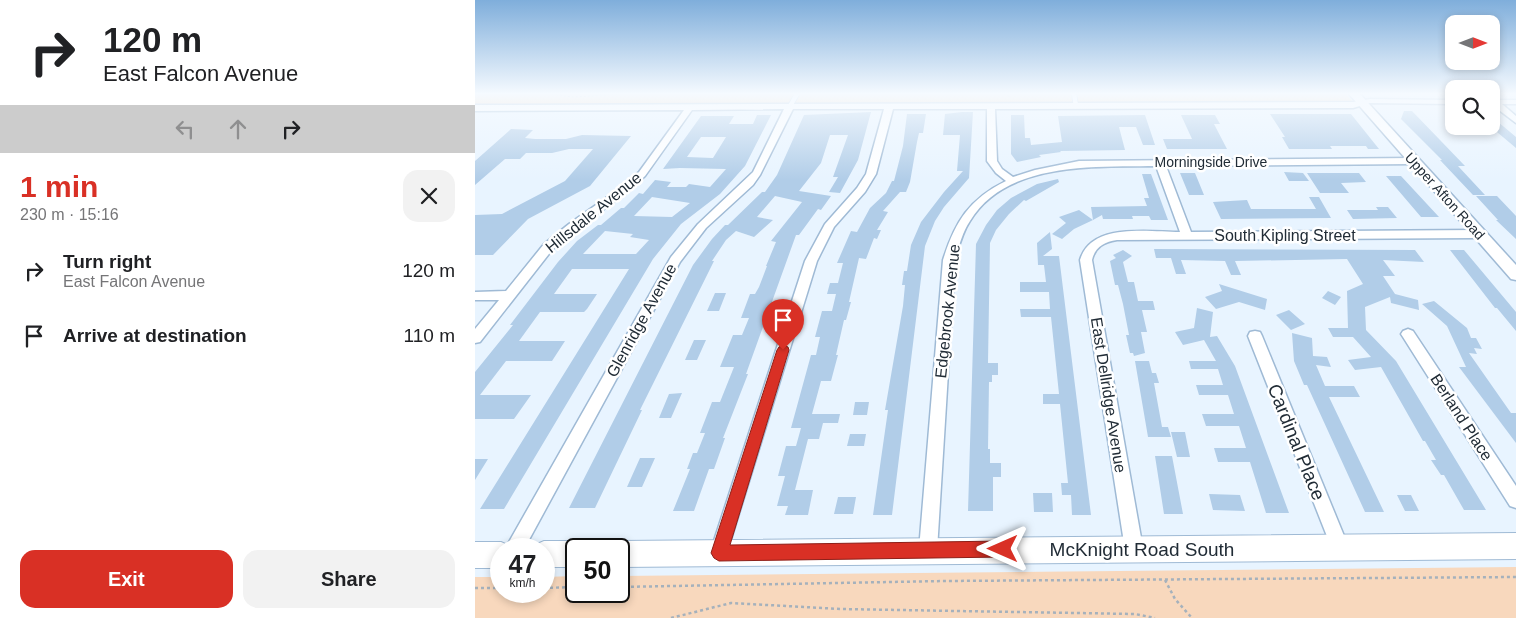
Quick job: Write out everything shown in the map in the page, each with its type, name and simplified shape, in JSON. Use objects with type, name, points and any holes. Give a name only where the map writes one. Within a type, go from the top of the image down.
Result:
[{"type":"main road","name":"McKnight Road South","points":[[630,554],[1516,546]]},
{"type":"main road","points":[[475,555],[490,555]]},
{"type":"street","name":"Hillsdale Avenue","points":[[475,338],[554,241],[624,190],[638,177],[678,123]]},
{"type":"street","name":"Glenridge Avenue","points":[[519,538],[675,260],[702,226],[749,183],[757,173],[782,123]]},
{"type":"street","points":[[719,553],[811,261],[829,226],[861,190],[871,174],[885,123]]},
{"type":"street","points":[[991,123],[992,161],[999,171],[1011,180]]},
{"type":"street","name":"Upper Afton Road","points":[[1380,123],[1516,275]]},
{"type":"street","name":"Morningside Drive","points":[[1011,180],[1044,170],[1079,164],[1414,161]]},
{"type":"street","points":[[1160,163],[1187,235]]},
{"type":"street","name":"Edgebrook Avenue","points":[[928,550],[952,245],[963,221],[970,211],[994,190],[1011,180]]},
{"type":"street","name":"South Kipling Street","points":[[1094,244],[1117,236],[1478,234]]},
{"type":"street","name":"East Dellridge Avenue","points":[[1094,244],[1089,250],[1086,260],[1134,549]]},
{"type":"street","points":[[475,296],[509,295]]},
{"type":"street","name":"Berland Place","points":[[1407,334],[1516,500]]},
{"type":"street","name":"Cardinal Place","points":[[1255,336],[1340,548]]},
{"type":"path","points":[[630,587],[1516,577]]},
{"type":"path","points":[[1165,580],[1175,599],[1192,618]]},
{"type":"path","points":[[475,588],[490,588]]},
{"type":"path","points":[[671,618],[731,603],[840,609],[1135,614],[1155,618]]},
{"type":"shaded area","points":[[1516,567],[1516,618],[475,618],[475,577],[490,577],[490,603],[555,603],[555,577],[565,576],[565,603],[630,603],[630,576]]},
{"type":"building","points":[[696,123],[767,123],[745,166],[720,194],[681,224],[653,259],[504,509],[480,509],[629,269],[572,269],[554,294],[597,294],[587,309],[584,312],[540,312],[519,341],[565,341],[552,361],[506,361],[480,395],[531,395],[514,419],[475,419],[475,372],[513,325],[510,325],[558,262],[577,241],[598,225],[601,225],[621,208],[624,208],[639,193],[643,194],[655,180],[671,182],[667,187],[686,187],[689,184],[710,187],[726,169],[663,169]],"holes":[[[701,137],[726,137],[713,158],[687,157]],[[652,197],[690,203],[672,217],[634,216]],[[605,231],[633,234],[630,237],[649,240],[636,254],[583,254]]]},
{"type":"building","points":[[800,123],[868,123],[858,160],[840,193],[829,192],[838,177],[833,177],[848,135],[830,135],[821,163],[799,191],[831,196],[821,210],[818,209],[799,235],[796,235],[746,374],[748,374],[723,438],[725,438],[714,469],[709,469],[694,511],[673,511],[690,469],[687,469],[693,453],[697,453],[705,433],[700,433],[712,402],[720,402],[734,367],[720,367],[733,335],[742,335],[749,318],[741,318],[750,294],[755,294],[759,287],[776,242],[771,241],[802,202],[775,196],[757,217],[773,220],[754,237],[736,231],[726,240],[712,261],[714,261],[640,410],[642,410],[595,508],[569,508],[693,265],[725,225],[728,225],[762,192],[765,192],[777,175]]},
{"type":"building","points":[[906,123],[925,123],[923,133],[919,133],[910,182],[906,192],[900,192],[883,211],[888,212],[877,230],[881,230],[877,239],[874,238],[866,259],[859,258],[849,302],[851,302],[846,320],[844,320],[831,381],[821,381],[812,414],[840,414],[838,423],[823,423],[819,439],[808,439],[795,490],[813,490],[808,515],[785,515],[788,506],[777,506],[785,476],[778,476],[786,446],[796,446],[801,428],[791,428],[811,355],[816,355],[820,337],[815,337],[822,311],[832,311],[836,294],[827,294],[830,283],[838,283],[843,263],[837,263],[851,231],[857,232],[870,208],[886,193],[892,181],[894,181],[903,146]]},
{"type":"building","points":[[944,123],[972,123],[969,178],[944,207],[935,221],[925,246],[892,515],[873,515],[888,410],[885,410],[903,306],[905,285],[902,285],[904,271],[907,271],[911,245],[921,222],[963,171],[957,171],[960,135],[943,135]]},
{"type":"building","points":[[1011,123],[1024,123],[1025,138],[1030,138],[1031,145],[1062,142],[1059,123],[1148,123],[1155,145],[1143,145],[1136,127],[1119,127],[1125,150],[1060,151],[1017,162],[1011,154]]},
{"type":"building","points":[[1185,123],[1219,123],[1214,124],[1227,149],[1167,149],[1163,139],[1192,139]]},
{"type":"building","points":[[1276,123],[1358,123],[1379,149],[1368,149],[1366,146],[1330,146],[1332,149],[1289,149],[1282,137],[1285,137]]},
{"type":"building","points":[[1405,123],[1423,123],[1465,166],[1458,166],[1485,195],[1473,195],[1440,160],[1442,160]]},
{"type":"building","points":[[1500,124],[1516,137],[1516,148],[1500,135]]},
{"type":"building","points":[[511,129],[533,130],[525,138],[535,139],[566,139],[582,135],[631,136],[590,186],[528,219],[493,255],[475,255],[475,215],[502,214],[565,181],[593,149],[569,149],[552,153],[526,153],[520,159],[505,159],[475,185],[475,161]]},
{"type":"building","points":[[1284,172],[1303,173],[1309,181],[1289,181]]},
{"type":"building","points":[[1180,173],[1195,173],[1204,195],[1189,195]]},
{"type":"building","points":[[1307,173],[1359,173],[1366,182],[1341,183],[1349,193],[1320,193]]},
{"type":"building","points":[[1142,174],[1151,174],[1168,220],[1151,220],[1149,216],[1132,216],[1133,219],[1103,219],[1102,215],[1093,220],[1091,207],[1147,206],[1144,198],[1149,198]]},
{"type":"building","points":[[1386,176],[1401,176],[1439,217],[1421,217]]},
{"type":"building","points":[[1058,179],[1059,182],[1026,201],[1024,200],[1009,214],[996,230],[990,243],[988,363],[998,363],[998,375],[992,375],[992,382],[989,382],[988,449],[990,449],[990,463],[1001,463],[1001,477],[993,477],[993,511],[968,511],[976,244],[997,210],[1011,198],[1037,184]]},
{"type":"building","points":[[1476,196],[1497,196],[1516,216],[1516,239],[1496,220],[1498,220]]},
{"type":"building","points":[[1309,197],[1319,197],[1331,218],[1221,219],[1213,202],[1247,200],[1251,209],[1316,209]]},
{"type":"building","points":[[1376,207],[1388,207],[1397,218],[1353,219],[1347,210],[1378,210]]},
{"type":"building","points":[[1079,210],[1093,220],[1074,229],[1062,239],[1052,234],[1066,223],[1059,217]]},
{"type":"building","points":[[1050,232],[1052,249],[1043,256],[1059,256],[1091,515],[1072,515],[1071,495],[1062,495],[1061,483],[1068,483],[1060,404],[1043,404],[1043,394],[1059,394],[1051,317],[1021,317],[1020,309],[1050,309],[1049,292],[1020,292],[1020,282],[1046,282],[1044,265],[1038,265],[1037,243]]},
{"type":"building","points":[[1154,249],[1415,250],[1424,262],[1383,260],[1395,276],[1383,276],[1395,294],[1418,300],[1419,310],[1391,303],[1390,297],[1365,307],[1366,330],[1396,361],[1486,510],[1464,510],[1444,475],[1441,475],[1431,460],[1436,460],[1425,441],[1423,441],[1381,367],[1355,370],[1348,360],[1371,357],[1353,337],[1333,337],[1328,328],[1348,328],[1347,291],[1363,284],[1347,259],[1235,261],[1241,275],[1231,275],[1225,261],[1181,260],[1186,274],[1176,274],[1171,258],[1156,258]]},
{"type":"building","points":[[1123,250],[1132,256],[1123,262],[1128,282],[1134,282],[1138,301],[1153,301],[1155,310],[1142,310],[1147,332],[1141,332],[1145,353],[1134,356],[1133,353],[1130,353],[1126,335],[1129,335],[1123,304],[1118,285],[1115,285],[1110,261],[1116,258],[1113,255]]},
{"type":"building","points":[[1450,250],[1464,250],[1516,312],[1516,331],[1495,308]]},
{"type":"building","points":[[1219,284],[1267,299],[1265,310],[1239,302],[1216,309],[1205,297],[1222,291]]},
{"type":"building","points":[[1328,291],[1341,297],[1335,305],[1322,298]]},
{"type":"building","points":[[715,293],[726,293],[719,311],[707,311]]},
{"type":"building","points":[[1434,301],[1467,328],[1471,338],[1476,338],[1482,349],[1474,348],[1477,354],[1469,353],[1511,413],[1516,413],[1516,443],[1459,367],[1466,367],[1447,326],[1422,304]]},
{"type":"building","points":[[1197,308],[1213,312],[1210,337],[1217,336],[1235,366],[1289,513],[1266,513],[1250,462],[1218,462],[1214,448],[1246,448],[1239,426],[1206,426],[1202,414],[1234,414],[1228,395],[1199,395],[1196,385],[1223,385],[1218,369],[1191,369],[1189,361],[1216,361],[1204,340],[1183,345],[1175,332],[1194,328]]},
{"type":"building","points":[[1289,310],[1305,324],[1291,330],[1276,315]]},
{"type":"building","points":[[1292,333],[1312,338],[1313,356],[1327,357],[1331,367],[1316,365],[1325,386],[1354,386],[1360,397],[1329,397],[1384,512],[1365,512],[1307,385],[1304,385],[1294,361]]},
{"type":"building","points":[[694,340],[706,340],[697,360],[685,360]]},
{"type":"building","points":[[1135,361],[1149,361],[1152,373],[1156,373],[1159,383],[1154,383],[1162,427],[1168,427],[1171,437],[1148,437]]},
{"type":"building","points":[[682,393],[671,418],[659,418],[669,394]]},
{"type":"building","points":[[855,402],[869,402],[867,415],[853,415]]},
{"type":"building","points":[[1171,432],[1185,432],[1190,457],[1177,457]]},
{"type":"building","points":[[850,434],[866,434],[864,446],[847,446]]},
{"type":"building","points":[[1155,456],[1172,456],[1183,514],[1164,514]]},
{"type":"building","points":[[640,458],[655,458],[642,487],[627,487]]},
{"type":"building","points":[[475,459],[488,459],[475,480]]},
{"type":"building","points":[[1033,493],[1052,493],[1053,512],[1034,512]]},
{"type":"building","points":[[1209,494],[1240,495],[1245,511],[1213,510]]},
{"type":"building","points":[[1397,495],[1411,495],[1419,511],[1405,511]]},
{"type":"building","points":[[838,497],[856,497],[853,514],[834,514]]},
{"type":"route","points":[[783,350],[719,553],[1003,549]]}]
